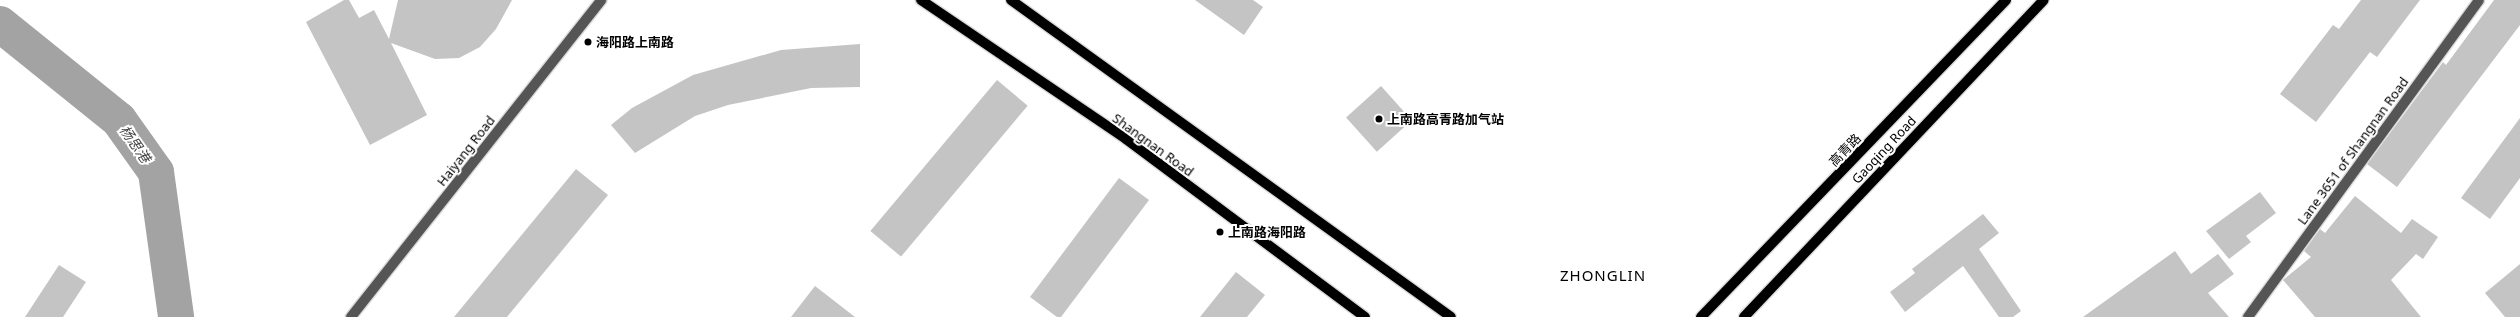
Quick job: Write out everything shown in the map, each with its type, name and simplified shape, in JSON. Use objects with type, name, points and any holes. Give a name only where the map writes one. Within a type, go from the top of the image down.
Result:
[{"type":"main road","name":"Shangnan Road","points":[[921,0],[1126,139],[1365,317]]},
{"type":"main road","points":[[1011,0],[1452,317]]},
{"type":"main road","name":"高青路","points":[[1701,317],[2006,0]]},
{"type":"main road","name":"Gaoqing Road","points":[[1744,317],[2044,0]]},
{"type":"street","name":"Haiyang Road","points":[[351,317],[601,0]]},
{"type":"street","name":"Lane 3651 of Shangnan Road","points":[[2248,317],[2479,0]]},
{"type":"building","points":[[344,0],[349,0],[359,18],[374,10],[389,39],[398,0],[512,0],[496,29],[480,47],[459,58],[435,59],[391,43],[427,115],[370,145],[306,22]]},
{"type":"building","points":[[1195,0],[1253,0],[1263,7],[1244,35]]},
{"type":"building","points":[[2361,0],[2420,0],[2377,57],[2370,52],[2316,122],[2280,94],[2333,25],[2339,29]]},
{"type":"building","points":[[2494,0],[2520,0],[2520,25],[2397,187],[2367,164],[2443,62],[2446,65]]},
{"type":"building","points":[[860,44],[860,87],[811,88],[728,105],[695,116],[635,153],[611,125],[632,108],[693,75],[781,50]]},
{"type":"building","points":[[997,80],[1028,106],[901,257],[870,231]]},
{"type":"building","name":"上南路高青路加气站","points":[[1381,86],[1412,120],[1377,152],[1346,117]]},
{"type":"building","points":[[2520,118],[2520,178],[2490,219],[2461,198]]},
{"type":"building","points":[[576,169],[608,195],[507,317],[454,317]]},
{"type":"building","points":[[1119,178],[1149,200],[1061,317],[1057,317],[1030,297]]},
{"type":"building","points":[[2260,192],[2276,213],[2246,236],[2251,242],[2229,259],[2206,231]]},
{"type":"building","points":[[2355,196],[2401,233],[2412,219],[2438,237],[2423,259],[2416,254],[2391,280],[2421,317],[2315,317],[2283,280],[2311,257],[2304,251],[2320,229],[2325,233]]},
{"type":"building","points":[[1983,214],[1999,233],[1979,249],[2021,311],[2013,317],[1999,317],[1963,266],[1905,312],[1890,292],[1915,273],[1912,269]]},
{"type":"building","points":[[2175,251],[2191,274],[2218,254],[2234,274],[2208,293],[2229,317],[2083,317]]},
{"type":"building","points":[[2520,264],[2520,317],[2505,317],[2485,293]]},
{"type":"building","points":[[59,265],[86,282],[63,317],[25,317]]},
{"type":"building","points":[[1236,272],[1265,295],[1247,317],[1200,317]]},
{"type":"building","points":[[815,286],[855,317],[791,317]]},
{"type":"waterway","name":"杨思港","points":[[0,24],[119,120],[156,172],[176,317]]},
{"type":"place","name":"海阳路上南路","points":[[588,42]]},
{"type":"place","name":"上南路高青路加气站","points":[[1379,119]]},
{"type":"place","name":"上南路海阳路","points":[[1220,232]]},
{"type":"district","name":"ZHONGLIN","points":[[1603,276]]}]
